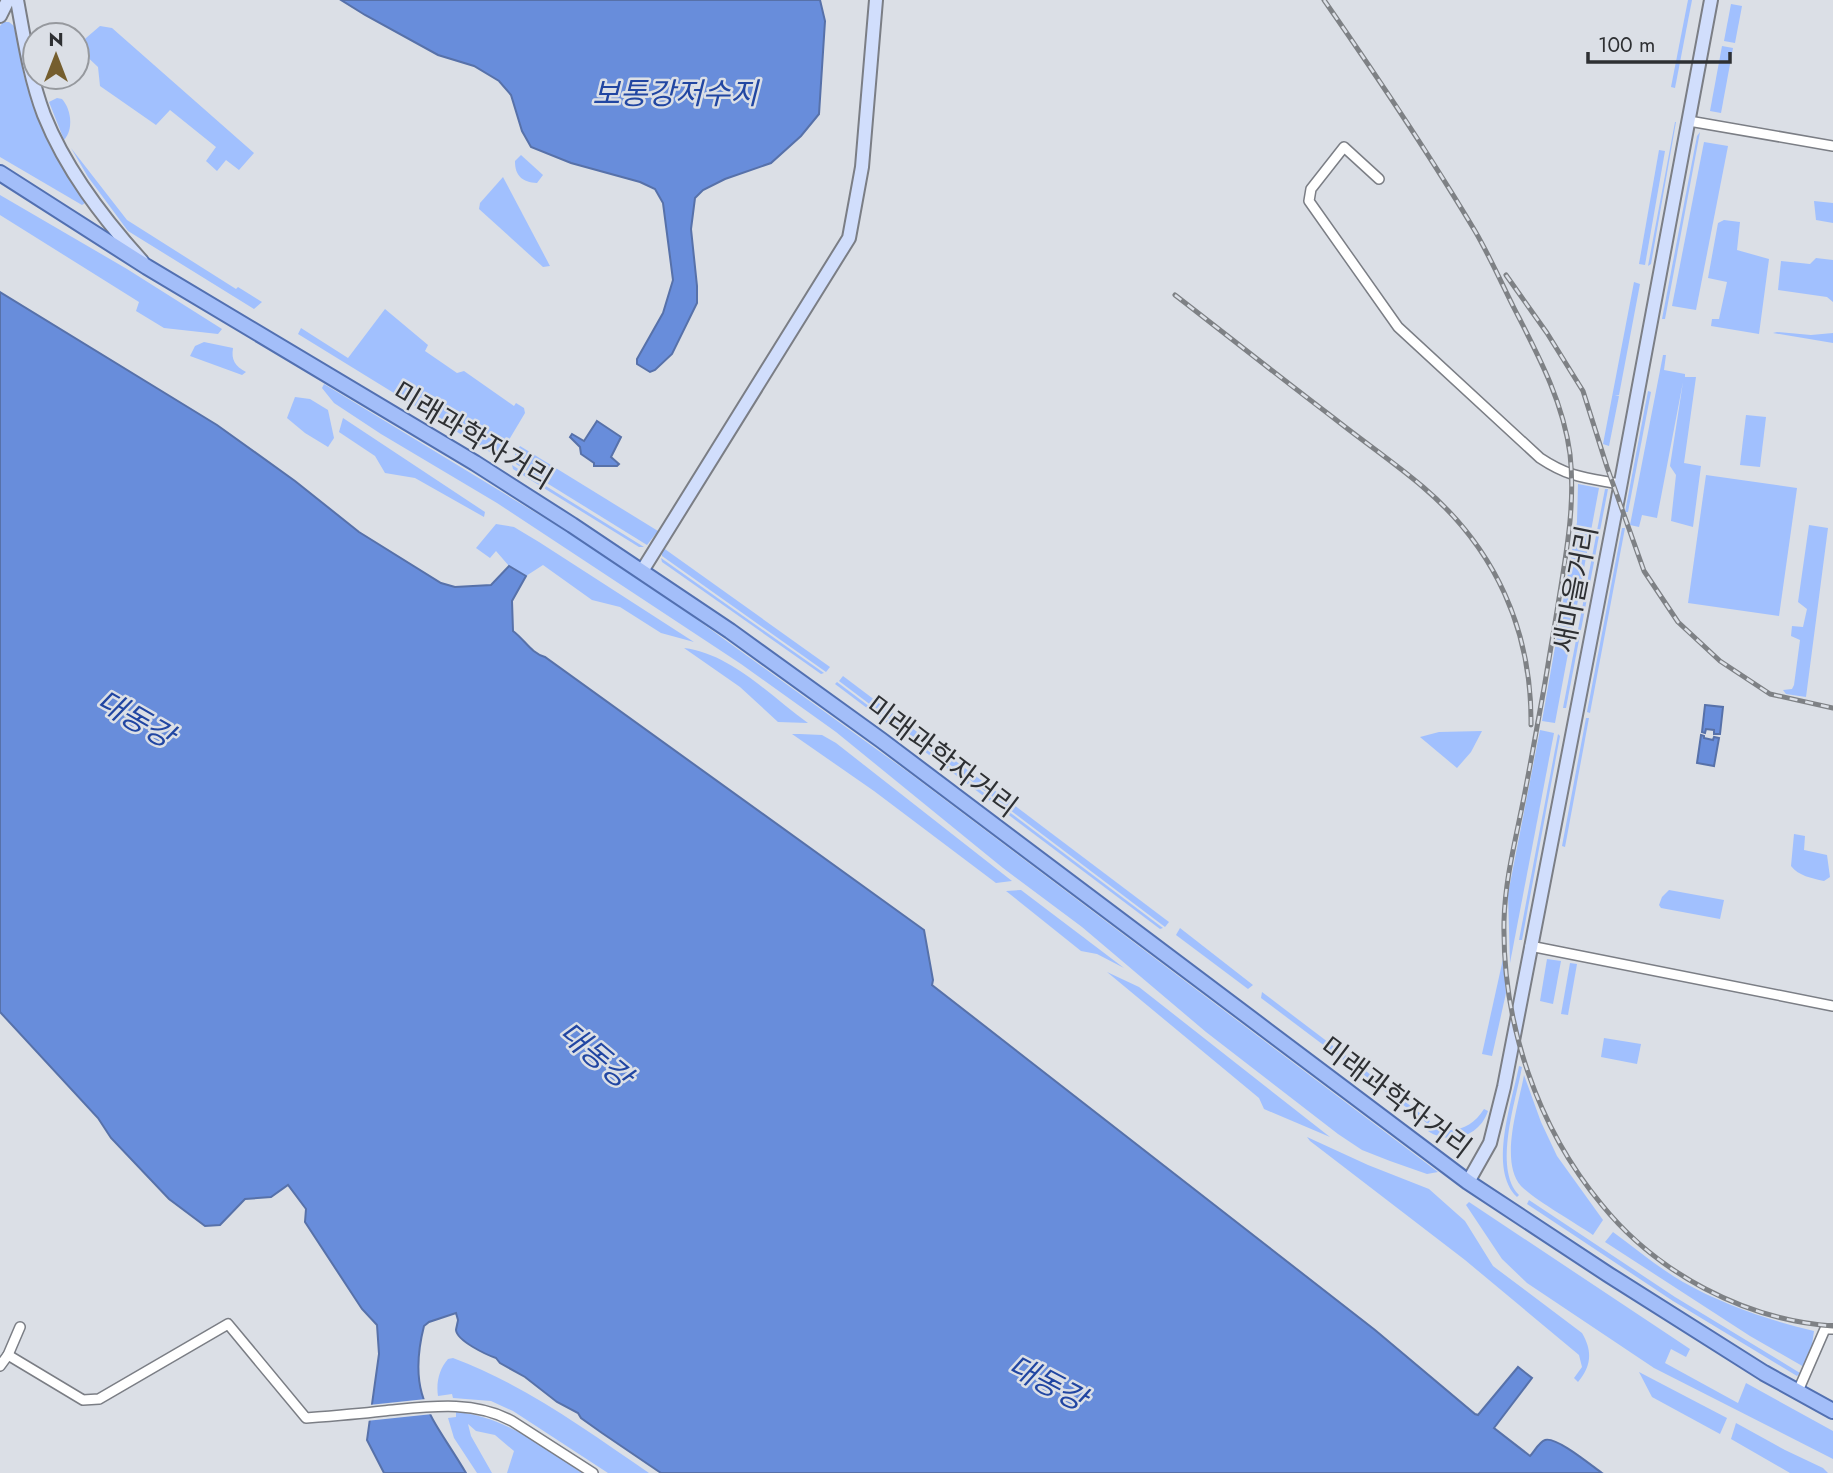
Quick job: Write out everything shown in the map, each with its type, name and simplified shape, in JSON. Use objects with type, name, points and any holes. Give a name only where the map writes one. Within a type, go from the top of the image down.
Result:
[{"type":"main road","points":[[0,16],[8,0]]},
{"type":"main road","points":[[17,0],[34,86],[44,116],[79,180],[99,210],[147,267]]},
{"type":"main road","points":[[642,571],[849,238],[862,167],[876,0]]},
{"type":"main road","name":"새마을거리","points":[[1468,1182],[1490,1143],[1504,1087],[1711,0]]},
{"type":"main road","name":"미래과학자거리","points":[[0,173],[147,267],[475,463],[642,571],[881,740],[1468,1182],[1609,1275],[1833,1411]]},
{"type":"street","points":[[1689,121],[1833,146]]},
{"type":"street","points":[[1379,180],[1345,147],[1311,189],[1309,201],[1398,327],[1540,458],[1579,478],[1620,484]]},
{"type":"street","points":[[1530,946],[1833,1006]]},
{"type":"street","points":[[8,1355],[83,1400],[99,1399],[228,1324],[306,1418],[439,1406],[473,1407],[498,1413],[593,1473]]},
{"type":"street","points":[[0,1366],[20,1327]]},
{"type":"street","points":[[1798,1391],[1825,1329],[1833,1329]]},
{"type":"shaded area","points":[[1688,0],[1692,0],[1675,88],[1671,87]]},
{"type":"shaded area","points":[[1731,4],[1742,6],[1735,43],[1724,41]]},
{"type":"shaded area","points":[[3,22],[9,22],[14,26],[21,61],[21,91],[29,91],[67,173],[85,203],[82,205],[0,157],[0,26]]},
{"type":"shaded area","points":[[100,26],[112,28],[254,153],[239,170],[226,160],[217,171],[206,161],[216,147],[170,110],[156,125],[100,86],[98,67],[91,60],[91,34]]},
{"type":"shaded area","points":[[1722,46],[1733,48],[1721,113],[1710,111]]},
{"type":"shaded area","points":[[62,99],[69,113],[70,125],[64,140],[49,102]]},
{"type":"shaded area","points":[[1675,122],[1651,264],[1648,266]]},
{"type":"shaded area","points":[[1700,132],[1665,319],[1662,319],[1697,136]]},
{"type":"shaded area","points":[[1704,142],[1728,146],[1696,310],[1672,306]]},
{"type":"shaded area","points":[[71,148],[127,220],[236,289],[238,287],[262,302],[254,309],[128,231],[88,177]]},
{"type":"shaded area","points":[[1659,150],[1665,151],[1645,265],[1639,264]]},
{"type":"shaded area","points":[[521,155],[543,175],[537,183],[523,180],[516,171],[515,161]]},
{"type":"shaded area","points":[[503,177],[550,266],[543,267],[479,209],[480,203]]},
{"type":"shaded area","points":[[0,195],[127,269],[222,329],[218,334],[164,328],[136,311],[139,302],[0,215]]},
{"type":"shaded area","points":[[1814,201],[1833,203],[1833,223],[1816,220]]},
{"type":"shaded area","points":[[1724,220],[1740,222],[1737,250],[1769,259],[1759,334],[1711,326],[1712,319],[1719,319],[1727,282],[1708,278],[1718,223]]},
{"type":"shaded area","points":[[1816,258],[1833,260],[1833,302],[1827,297],[1778,290],[1781,261],[1810,264]]},
{"type":"shaded area","points":[[1634,282],[1640,284],[1619,395],[1615,395],[1619,396],[1609,446],[1603,444]]},
{"type":"shaded area","points":[[385,309],[428,345],[425,351],[457,373],[464,371],[514,406],[516,403],[524,408],[525,413],[503,450],[493,454],[298,334],[301,328],[348,358]]},
{"type":"shaded area","points":[[1773,333],[1811,335],[1833,333],[1833,343]]},
{"type":"shaded area","points":[[204,342],[233,348],[235,362],[246,372],[242,375],[190,356],[195,346]]},
{"type":"shaded area","points":[[1663,355],[1666,355],[1664,370],[1685,374],[1685,377],[1696,377],[1684,463],[1701,466],[1693,527],[1671,521],[1676,475],[1670,466],[1683,382],[1657,518],[1642,515],[1639,527],[1630,525]]},
{"type":"shaded area","points":[[324,384],[569,533],[692,616],[908,772],[1438,1172],[1427,1174],[1390,1161],[1362,1150],[1338,1134],[1206,1032],[1082,927],[1003,868],[836,732],[741,664],[497,503],[334,403],[322,388]]},
{"type":"shaded area","points":[[1648,391],[1651,392],[1628,512],[1625,512]]},
{"type":"shaded area","points":[[295,397],[310,399],[328,410],[334,438],[328,447],[287,418]]},
{"type":"shaded area","points":[[1746,415],[1766,417],[1760,467],[1740,465]]},
{"type":"shaded area","points":[[343,418],[485,512],[484,517],[415,478],[385,473],[375,456],[339,432]]},
{"type":"shaded area","points":[[520,446],[658,531],[647,545],[516,464],[515,454]]},
{"type":"shaded area","points":[[512,465],[644,547],[639,547],[513,469]]},
{"type":"shaded area","points":[[1706,475],[1797,488],[1779,616],[1688,603]]},
{"type":"shaded area","points":[[1578,484],[1599,488],[1555,723],[1542,721],[1577,522]]},
{"type":"shaded area","points":[[1605,489],[1608,489],[1566,708],[1563,708]]},
{"type":"shaded area","points":[[496,524],[514,527],[694,642],[661,633],[620,607],[592,600],[543,565],[526,576],[509,566],[496,551],[490,558],[476,548]]},
{"type":"shaded area","points":[[1809,525],[1828,528],[1806,697],[1786,694],[1783,690],[1792,689],[1794,685],[1800,640],[1791,636],[1792,626],[1803,627],[1807,609],[1798,602]]},
{"type":"shaded area","points":[[1622,528],[1625,528],[1590,713],[1587,712]]},
{"type":"shaded area","points":[[662,547],[830,667],[826,672],[662,556]]},
{"type":"shaded area","points":[[661,558],[824,673],[821,674],[662,562]]},
{"type":"shaded area","points":[[684,648],[718,658],[734,667],[808,723],[778,722],[740,687]]},
{"type":"shaded area","points":[[843,676],[1169,922],[1165,927],[839,681]]},
{"type":"shaded area","points":[[837,682],[1163,928],[1160,929],[835,684]]},
{"type":"shaded area","points":[[1586,718],[1589,718],[1565,847],[1562,846]]},
{"type":"shaded area","points":[[1540,730],[1554,733],[1510,963],[1508,894]]},
{"type":"shaded area","points":[[1482,731],[1471,752],[1457,768],[1420,737],[1439,732]]},
{"type":"shaded area","points":[[792,734],[822,735],[836,743],[1012,881],[996,883],[874,791]]},
{"type":"shaded area","points":[[1558,734],[1560,736],[1522,940],[1519,940]]},
{"type":"shaded area","points":[[1794,834],[1805,836],[1804,850],[1827,855],[1830,877],[1824,881],[1810,878],[1791,866]]},
{"type":"shaded area","points":[[1021,890],[1124,968],[1097,954],[1081,951],[1006,891]]},
{"type":"shaded area","points":[[1669,890],[1724,900],[1720,919],[1661,908],[1659,905],[1662,897]]},
{"type":"shaded area","points":[[1180,928],[1253,985],[1248,989],[1176,935]]},
{"type":"shaded area","points":[[1503,959],[1506,993],[1492,1056],[1482,1054]]},
{"type":"shaded area","points":[[1547,959],[1561,961],[1553,1004],[1540,1001]]},
{"type":"shaded area","points":[[1570,963],[1577,964],[1568,1015],[1561,1014]]},
{"type":"shaded area","points":[[1107,972],[1139,987],[1330,1137],[1264,1109],[1259,1098]]},
{"type":"shaded area","points":[[1262,992],[1349,1058],[1346,1062],[1261,998]]},
{"type":"shaded area","points":[[1604,1038],[1641,1044],[1637,1064],[1601,1057]]},
{"type":"shaded area","points":[[1519,1066],[1522,1067],[1508,1134],[1507,1152],[1511,1183],[1519,1195],[1517,1197],[1508,1185],[1503,1153],[1504,1134]]},
{"type":"shaded area","points":[[1362,1068],[1430,1121],[1428,1124],[1359,1071]]},
{"type":"shaded area","points":[[1524,1075],[1557,1156],[1603,1220],[1593,1235],[1528,1192],[1515,1175],[1511,1162],[1512,1132]]},
{"type":"shaded area","points":[[1484,1109],[1488,1111],[1484,1120],[1463,1136],[1446,1138],[1428,1131],[1432,1126],[1448,1130],[1462,1128],[1474,1121]]},
{"type":"shaded area","points":[[1307,1137],[1429,1189],[1465,1221],[1493,1266],[1582,1333],[1588,1346],[1589,1359],[1578,1382],[1574,1378],[1582,1367],[1579,1355],[1465,1260]]},
{"type":"shaded area","points":[[1529,1200],[1675,1297],[1800,1373],[1797,1376],[1673,1301],[1527,1204]]},
{"type":"shaded area","points":[[1469,1202],[1690,1349],[1686,1357],[1671,1349],[1665,1363],[1738,1403],[1746,1383],[1833,1431],[1833,1459],[1654,1368],[1527,1283],[1502,1259],[1466,1205]]},
{"type":"shaded area","points":[[1613,1232],[1665,1271],[1714,1298],[1780,1322],[1814,1331],[1804,1367],[1750,1336],[1605,1242]]},
{"type":"shaded area","points":[[453,1358],[530,1395],[649,1473],[608,1473],[513,1411],[491,1401],[453,1398],[452,1394],[438,1396],[440,1372],[448,1359]]},
{"type":"shaded area","points":[[1639,1372],[1727,1418],[1720,1434],[1652,1397]]},
{"type":"shaded area","points":[[456,1412],[507,1426],[582,1473],[507,1473],[514,1451],[495,1435],[476,1431],[468,1424],[471,1436],[492,1473],[477,1473],[454,1438],[448,1418],[456,1417]]},
{"type":"shaded area","points":[[1736,1423],[1828,1473],[1790,1473],[1731,1439]]},
{"type":"water","name":"보통강저수지","points":[[341,0],[820,0],[825,21],[819,114],[801,136],[771,163],[725,179],[703,190],[695,198],[691,229],[697,303],[672,354],[650,372],[637,364],[637,359],[663,313],[673,280],[663,203],[655,189],[640,182],[571,163],[531,147],[522,131],[511,95],[499,81],[474,66],[438,55]]},
{"type":"water","name":"대동강","points":[[0,292],[217,425],[295,481],[359,532],[441,583],[455,587],[491,585],[509,566],[526,576],[512,601],[513,631],[536,653],[924,930],[932,985],[1375,1330],[1475,1414],[1478,1415],[1518,1367],[1532,1378],[1494,1428],[1530,1456],[1543,1441],[1550,1440],[1565,1447],[1602,1473],[661,1473],[525,1377],[461,1339],[456,1330],[456,1313],[424,1326],[418,1371],[421,1389],[433,1421],[466,1473],[384,1473],[367,1440],[379,1354],[377,1325],[362,1309],[305,1222],[306,1209],[288,1185],[271,1197],[245,1199],[220,1225],[205,1226],[169,1199],[111,1138],[98,1118],[0,1012]]},
{"type":"water","points":[[597,421],[621,437],[611,457],[619,464],[617,466],[594,466],[594,463],[581,454],[580,447],[570,437],[572,434],[584,441]]},
{"type":"water","points":[[1705,705],[1723,707],[1720,734],[1706,729],[1705,733],[1702,732]]},
{"type":"water","points":[[1701,735],[1713,740],[1714,737],[1719,738],[1714,766],[1697,763]]},
{"type":"pier","points":[[426,1399],[433,1414],[366,1421],[369,1405]]},
{"type":"railway","points":[[1324,0],[1420,143],[1480,240],[1532,343],[1556,397],[1567,434],[1572,494],[1566,552],[1509,874],[1504,921],[1509,997],[1528,1072],[1542,1108],[1579,1175],[1602,1205],[1649,1252],[1676,1272],[1736,1303],[1800,1322],[1833,1326]]},
{"type":"railway","points":[[1506,275],[1583,391],[1644,571],[1678,622],[1720,661],[1770,694],[1833,708]]},
{"type":"railway","points":[[1175,295],[1412,478],[1449,511],[1471,537],[1490,565],[1517,625],[1530,690],[1531,725]]}]
